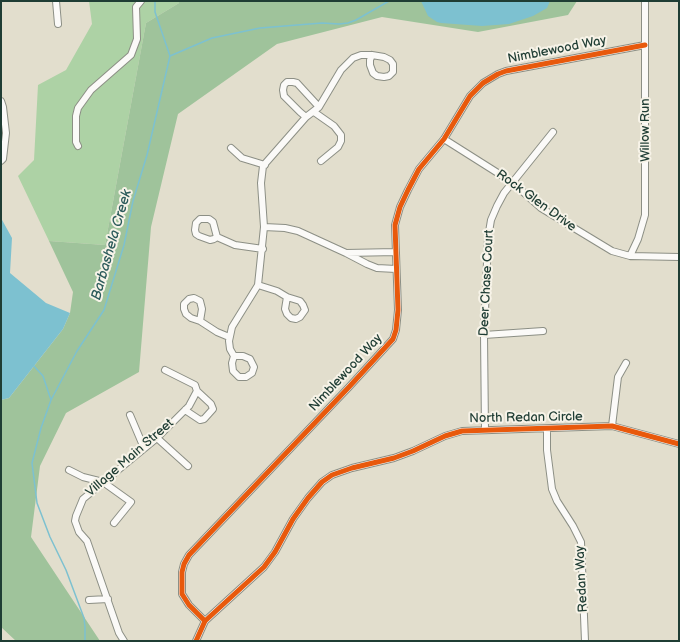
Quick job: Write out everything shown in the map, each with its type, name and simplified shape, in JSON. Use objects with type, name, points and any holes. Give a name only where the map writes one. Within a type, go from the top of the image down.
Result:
[{"type":"street","points":[[56,1],[58,24]]},
{"type":"street","points":[[78,146],[76,142],[76,116],[78,108],[91,90],[131,55],[137,39],[136,6],[141,1]]},
{"type":"street","name":"Willow Run","points":[[630,256],[638,239],[645,215],[645,1]]},
{"type":"street","name":"Nimblewood Way","points":[[205,621],[189,605],[182,594],[182,572],[184,564],[189,555],[393,339],[396,330],[398,310],[395,225],[400,207],[419,169],[444,139],[470,96],[487,80],[498,74],[535,65],[645,45]]},
{"type":"street","points":[[234,356],[229,345],[229,336],[234,324],[258,285],[264,227],[261,183],[263,166],[306,117],[319,107],[341,70],[349,60],[361,55],[372,55]]},
{"type":"street","points":[[306,117],[284,96],[282,90],[287,82],[297,83],[319,107]]},
{"type":"street","points":[[1,101],[6,134],[3,159],[1,161]]},
{"type":"street","points":[[314,112],[334,126],[341,135],[341,141],[338,147],[321,161]]},
{"type":"street","name":"Deer Chase Court","points":[[485,430],[484,334],[488,238],[492,220],[496,206],[504,192],[553,132]]},
{"type":"street","name":"Rock Glen Drive","points":[[444,139],[512,182],[541,208],[612,251],[630,256],[679,257]]},
{"type":"street","points":[[231,148],[242,158],[265,165]]},
{"type":"street","points":[[264,227],[285,228],[298,231],[377,268],[396,269]]},
{"type":"street","points":[[217,237],[234,245],[262,249]]},
{"type":"street","points":[[346,253],[396,252]]},
{"type":"street","points":[[258,285],[277,291],[287,297]]},
{"type":"street","points":[[200,321],[217,332],[229,336]]},
{"type":"street","points":[[484,334],[543,330]]},
{"type":"street","points":[[612,426],[618,377],[626,363]]},
{"type":"street","points":[[165,370],[194,385],[197,391],[211,404],[213,409],[204,419],[200,420],[196,419],[185,410]]},
{"type":"street","name":"Village Main Street","points":[[124,641],[119,633],[86,541],[79,532],[76,516],[82,499],[157,438],[185,410],[197,391]]},
{"type":"street","points":[[130,415],[144,448]]},
{"type":"street","name":"North Redan Circle","points":[[196,641],[205,621],[264,566],[275,552],[293,519],[304,503],[322,482],[332,476],[352,468],[394,458],[445,436],[462,431],[612,426],[679,444]]},
{"type":"street","name":"Redan Way","points":[[547,429],[547,450],[552,489],[557,501],[576,530],[580,542],[585,641]]},
{"type":"street","points":[[157,438],[188,466]]},
{"type":"street","points":[[69,470],[83,477],[103,482],[131,502],[114,523]]},
{"type":"street","points":[[89,600],[108,599]]},
{"type":"green space","points":[[89,1],[179,1],[179,3],[146,23],[105,245],[49,241],[18,176],[34,160],[38,85],[66,70],[92,24]]},
{"type":"green space","points":[[179,1],[577,1],[568,15],[478,32],[382,17],[277,44],[178,114],[151,227],[139,372],[66,413],[40,466],[31,537],[100,641],[16,641],[1,627],[1,400],[9,398],[63,329],[70,313],[73,292],[49,241],[105,245],[146,23],[179,3]]},
{"type":"water","points":[[421,1],[550,1],[547,8],[533,16],[509,24],[482,26],[437,22],[428,16]]},
{"type":"water","points":[[1,218],[12,238],[10,273],[46,303],[70,313],[63,329],[9,398],[1,400]]},
{"type":"waterway","name":"Barbashela Creek","points":[[85,641],[84,618],[66,570],[50,537],[37,503],[32,463],[41,428],[51,400],[77,351],[104,310],[124,245],[133,201],[147,155],[170,56],[155,12],[155,1]]},
{"type":"waterway","points":[[170,56],[212,38],[260,28],[322,23],[348,23],[389,1]]},
{"type":"waterway","points":[[33,365],[43,376],[51,400]]},
{"type":"cycle path","points":[[205,621],[189,605],[182,594],[182,572],[184,564],[189,555],[393,339],[396,330],[398,310],[395,225],[400,207],[419,169],[444,139],[470,96],[483,83],[506,71],[645,45]]},
{"type":"cycle path","points":[[196,641],[205,621],[264,567],[275,552],[293,519],[308,498],[322,482],[332,475],[352,468],[394,458],[445,436],[462,431],[612,426],[679,444]]}]
